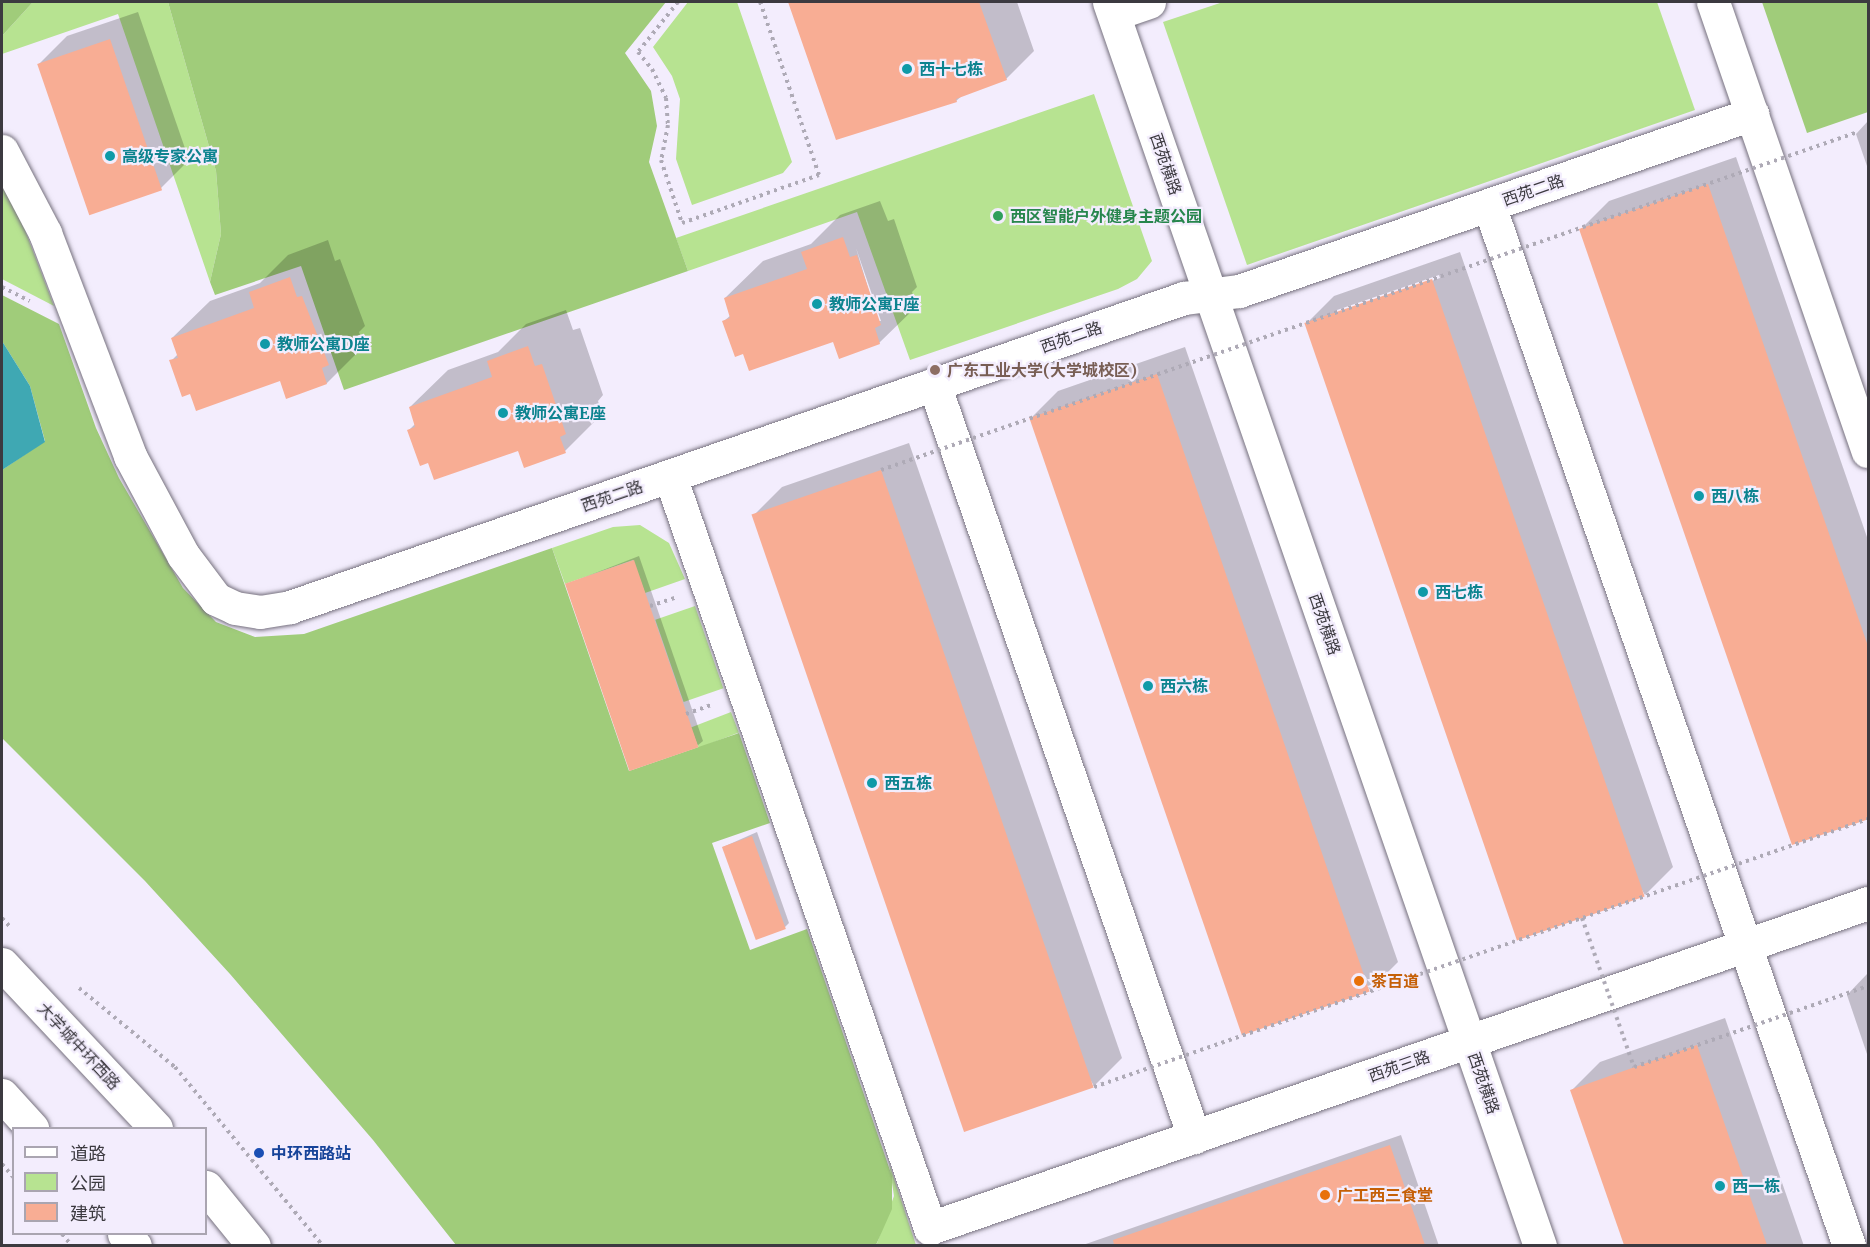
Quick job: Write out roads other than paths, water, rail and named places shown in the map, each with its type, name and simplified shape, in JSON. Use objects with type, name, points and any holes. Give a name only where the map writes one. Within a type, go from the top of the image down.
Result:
[{"type":"street","points":[[1112,8],[1149,2]]},
{"type":"street","points":[[1713,2],[1869,451]]},
{"type":"street","name":"西苑横路","points":[[1112,8],[1540,1245]]},
{"type":"street","name":"西苑二路","points":[[2,152],[45,233],[130,456],[197,579],[216,599],[235,608],[260,612],[290,607],[1184,298],[1239,291],[1752,114]]},
{"type":"street","points":[[1489,205],[1849,1245]]},
{"type":"street","points":[[934,384],[1194,1137]]},
{"type":"street","name":"西苑三路","points":[[670,476],[930,1228],[1869,903]]},
{"type":"street","name":"大学城中环西路","points":[[2,964],[155,1127]]},
{"type":"street","points":[[2,1095],[31,1127]]},
{"type":"street","points":[[207,1188],[254,1245]]},
{"type":"water","points":[[2,341],[30,386],[45,442],[2,470]]},
{"type":"place","name":"西十七栋","points":[[907,69]]},
{"type":"place","name":"高级专家公寓","points":[[110,156]]},
{"type":"place","name":"西区智能户外健身主题公园","points":[[998,216]]},
{"type":"place","name":"教师公寓F座","points":[[817,304]]},
{"type":"place","name":"教师公寓D座","points":[[265,344]]},
{"type":"place","name":"广东工业大学(大学城校区)","points":[[935,370]]},
{"type":"place","name":"教师公寓E座","points":[[503,413]]},
{"type":"place","name":"西八栋","points":[[1699,496]]},
{"type":"place","name":"西七栋","points":[[1423,592]]},
{"type":"place","name":"西六栋","points":[[1148,686]]},
{"type":"place","name":"西五栋","points":[[872,783]]},
{"type":"place","name":"茶百道","points":[[1359,981]]},
{"type":"place","name":"中环西路站","points":[[259,1153]]},
{"type":"place","name":"西一栋","points":[[1720,1186]]},
{"type":"place","name":"广工西三食堂","points":[[1325,1195]]}]
